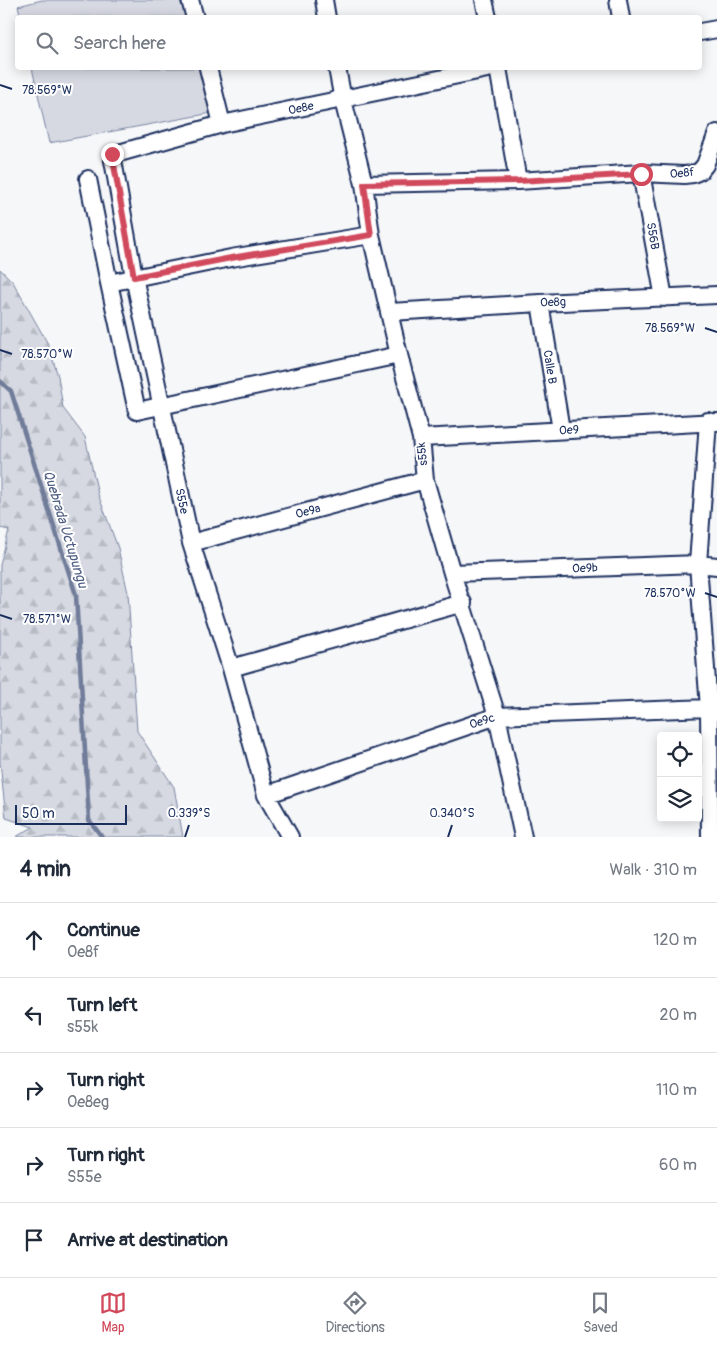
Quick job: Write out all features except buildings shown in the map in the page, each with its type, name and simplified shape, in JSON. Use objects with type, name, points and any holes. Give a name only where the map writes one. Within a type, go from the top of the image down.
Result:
[{"type":"street","points":[[190,0],[194,15]]},
{"type":"street","points":[[324,0],[326,15]]},
{"type":"street","points":[[484,0],[487,15]]},
{"type":"street","points":[[618,0],[620,15]]},
{"type":"street","points":[[702,32],[717,29]]},
{"type":"street","points":[[208,70],[222,124]]},
{"type":"street","name":"s55k","points":[[336,70],[364,184],[371,235],[399,355],[421,438],[425,480],[497,716],[523,837]]},
{"type":"street","name":"Oe8e","points":[[112,154],[222,124],[483,70]]},
{"type":"street","points":[[498,70],[518,181]]},
{"type":"street","name":"Oe8f","points":[[364,184],[518,181],[641,174],[693,174],[700,171],[705,165],[717,133]]},
{"type":"street","name":"S55e","points":[[112,154],[134,277],[191,543],[232,668],[266,795],[290,837]]},
{"type":"street","name":"S56B","points":[[641,174],[664,298]]},
{"type":"street","points":[[88,179],[137,411],[399,355]]},
{"type":"street","points":[[109,283],[231,258],[371,235]]},
{"type":"street","name":"Oe8g","points":[[390,312],[717,295]]},
{"type":"street","name":"Calle B","points":[[540,303],[561,430]]},
{"type":"street","points":[[710,837],[709,708],[698,564],[713,422]]},
{"type":"street","name":"Oe9","points":[[421,438],[713,422]]},
{"type":"street","name":"Oe9a","points":[[191,543],[425,480]]},
{"type":"street","name":"Oe9b","points":[[452,573],[698,564],[717,566]]},
{"type":"street","points":[[232,668],[463,603]]},
{"type":"street","name":"Oe9c","points":[[266,795],[497,716],[709,708]]},
{"type":"green space","points":[[42,0],[186,0],[190,15],[20,15],[18,6]]},
{"type":"green space","points":[[32,70],[202,70],[212,113],[49,143]]},
{"type":"green space","points":[[0,269],[13,282],[48,344],[58,376],[63,408],[85,437],[98,494],[118,548],[128,593],[137,731],[174,787],[183,837],[16,837],[33,827],[6,818],[0,762],[0,565],[9,530],[0,528]]},
{"type":"waterway","name":"Quebrada Uctupungu","points":[[0,381],[11,391],[76,595],[89,820],[102,837]]},
{"type":"route","points":[[112,154],[134,277],[231,258],[371,235],[364,184],[518,181],[641,174]]}]
